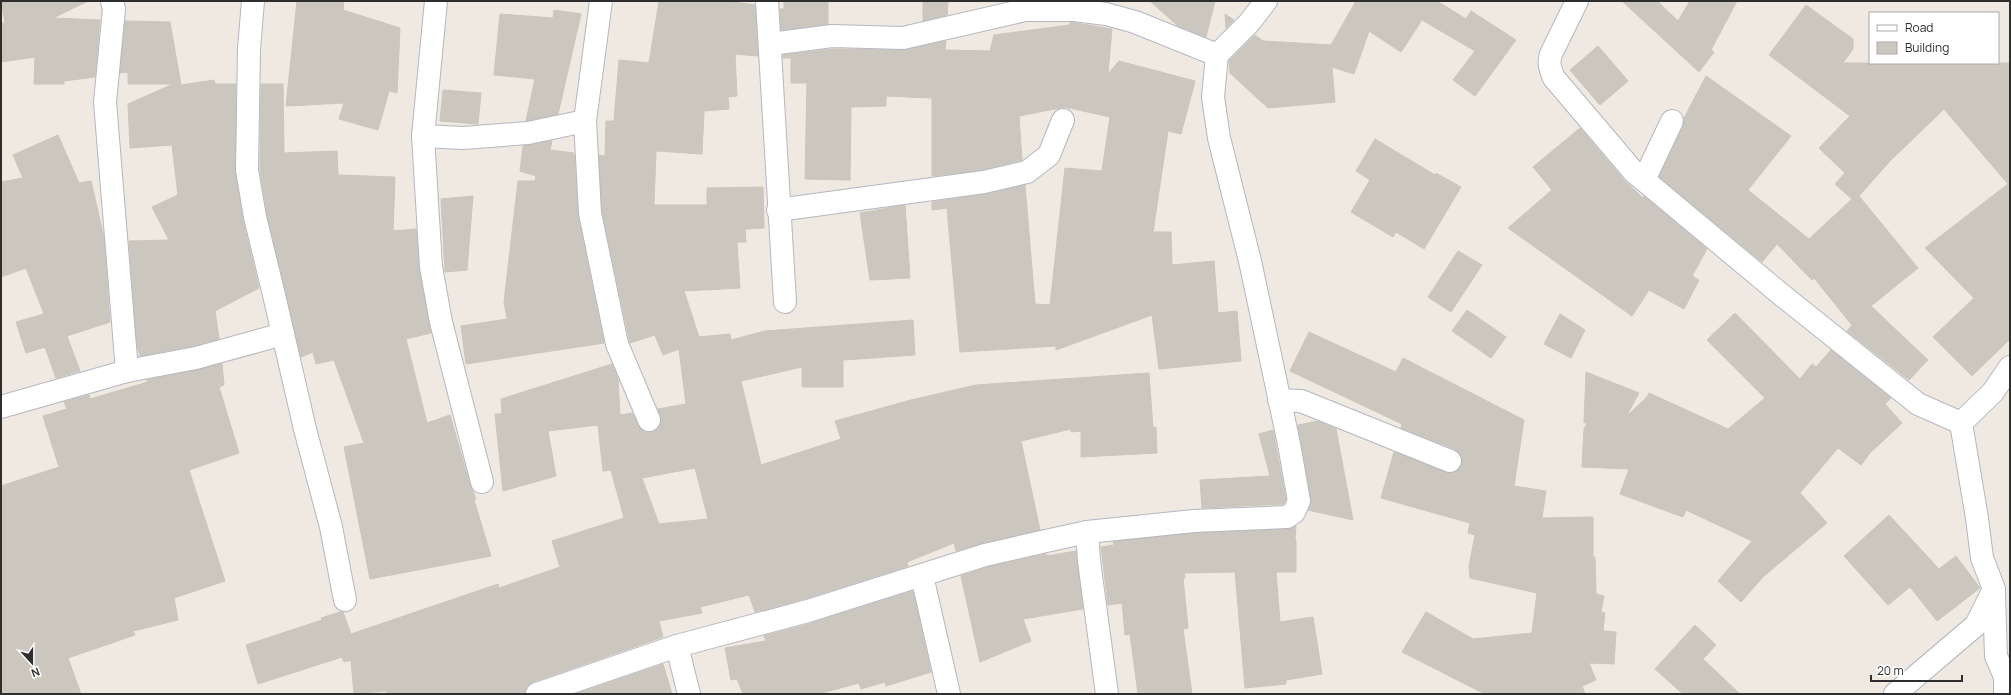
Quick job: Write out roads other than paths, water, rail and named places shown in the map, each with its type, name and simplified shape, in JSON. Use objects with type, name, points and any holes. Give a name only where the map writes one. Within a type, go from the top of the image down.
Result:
[{"type":"street","points":[[112,1],[114,9],[105,102],[127,371]]},
{"type":"street","points":[[253,1],[249,49],[247,170],[254,217],[284,334],[305,430],[331,527],[345,600]]},
{"type":"street","points":[[436,1],[423,136],[432,275],[441,322],[482,482]]},
{"type":"street","points":[[601,1],[585,121],[590,213],[618,344],[649,420]]},
{"type":"street","points":[[767,1],[771,44],[778,210],[785,302]]},
{"type":"street","points":[[537,694],[677,646],[808,611],[922,576],[984,555],[1087,532],[1194,521],[1287,517],[1294,512],[1298,501],[1279,400],[1240,219],[1218,138],[1213,97],[1217,55],[1249,23],[1266,1]]},
{"type":"street","points":[[1577,1],[1551,54],[1548,62],[1550,70],[1554,78],[1633,171],[1783,296],[1918,404],[1961,424]]},
{"type":"street","points":[[771,44],[832,36],[903,38],[1024,10],[1075,10],[1106,14],[1135,22],[1217,55]]},
{"type":"street","points":[[778,210],[984,182],[1027,172],[1049,155],[1063,120]]},
{"type":"street","points":[[423,136],[463,138],[528,133],[585,121]]},
{"type":"street","points":[[1644,180],[1672,122]]},
{"type":"street","points":[[1,407],[127,371],[196,358],[284,334]]},
{"type":"street","points":[[1961,424],[1993,392],[2010,367]]},
{"type":"street","points":[[1279,400],[1301,401],[1450,461]]},
{"type":"street","points":[[1961,424],[1977,518],[1982,558],[1994,590],[2003,658],[2005,694]]},
{"type":"street","points":[[1087,532],[1089,561],[1107,694]]},
{"type":"street","points":[[922,576],[949,694]]},
{"type":"street","points":[[1895,694],[1976,625],[1994,590]]},
{"type":"street","points":[[677,646],[689,694]]}]
